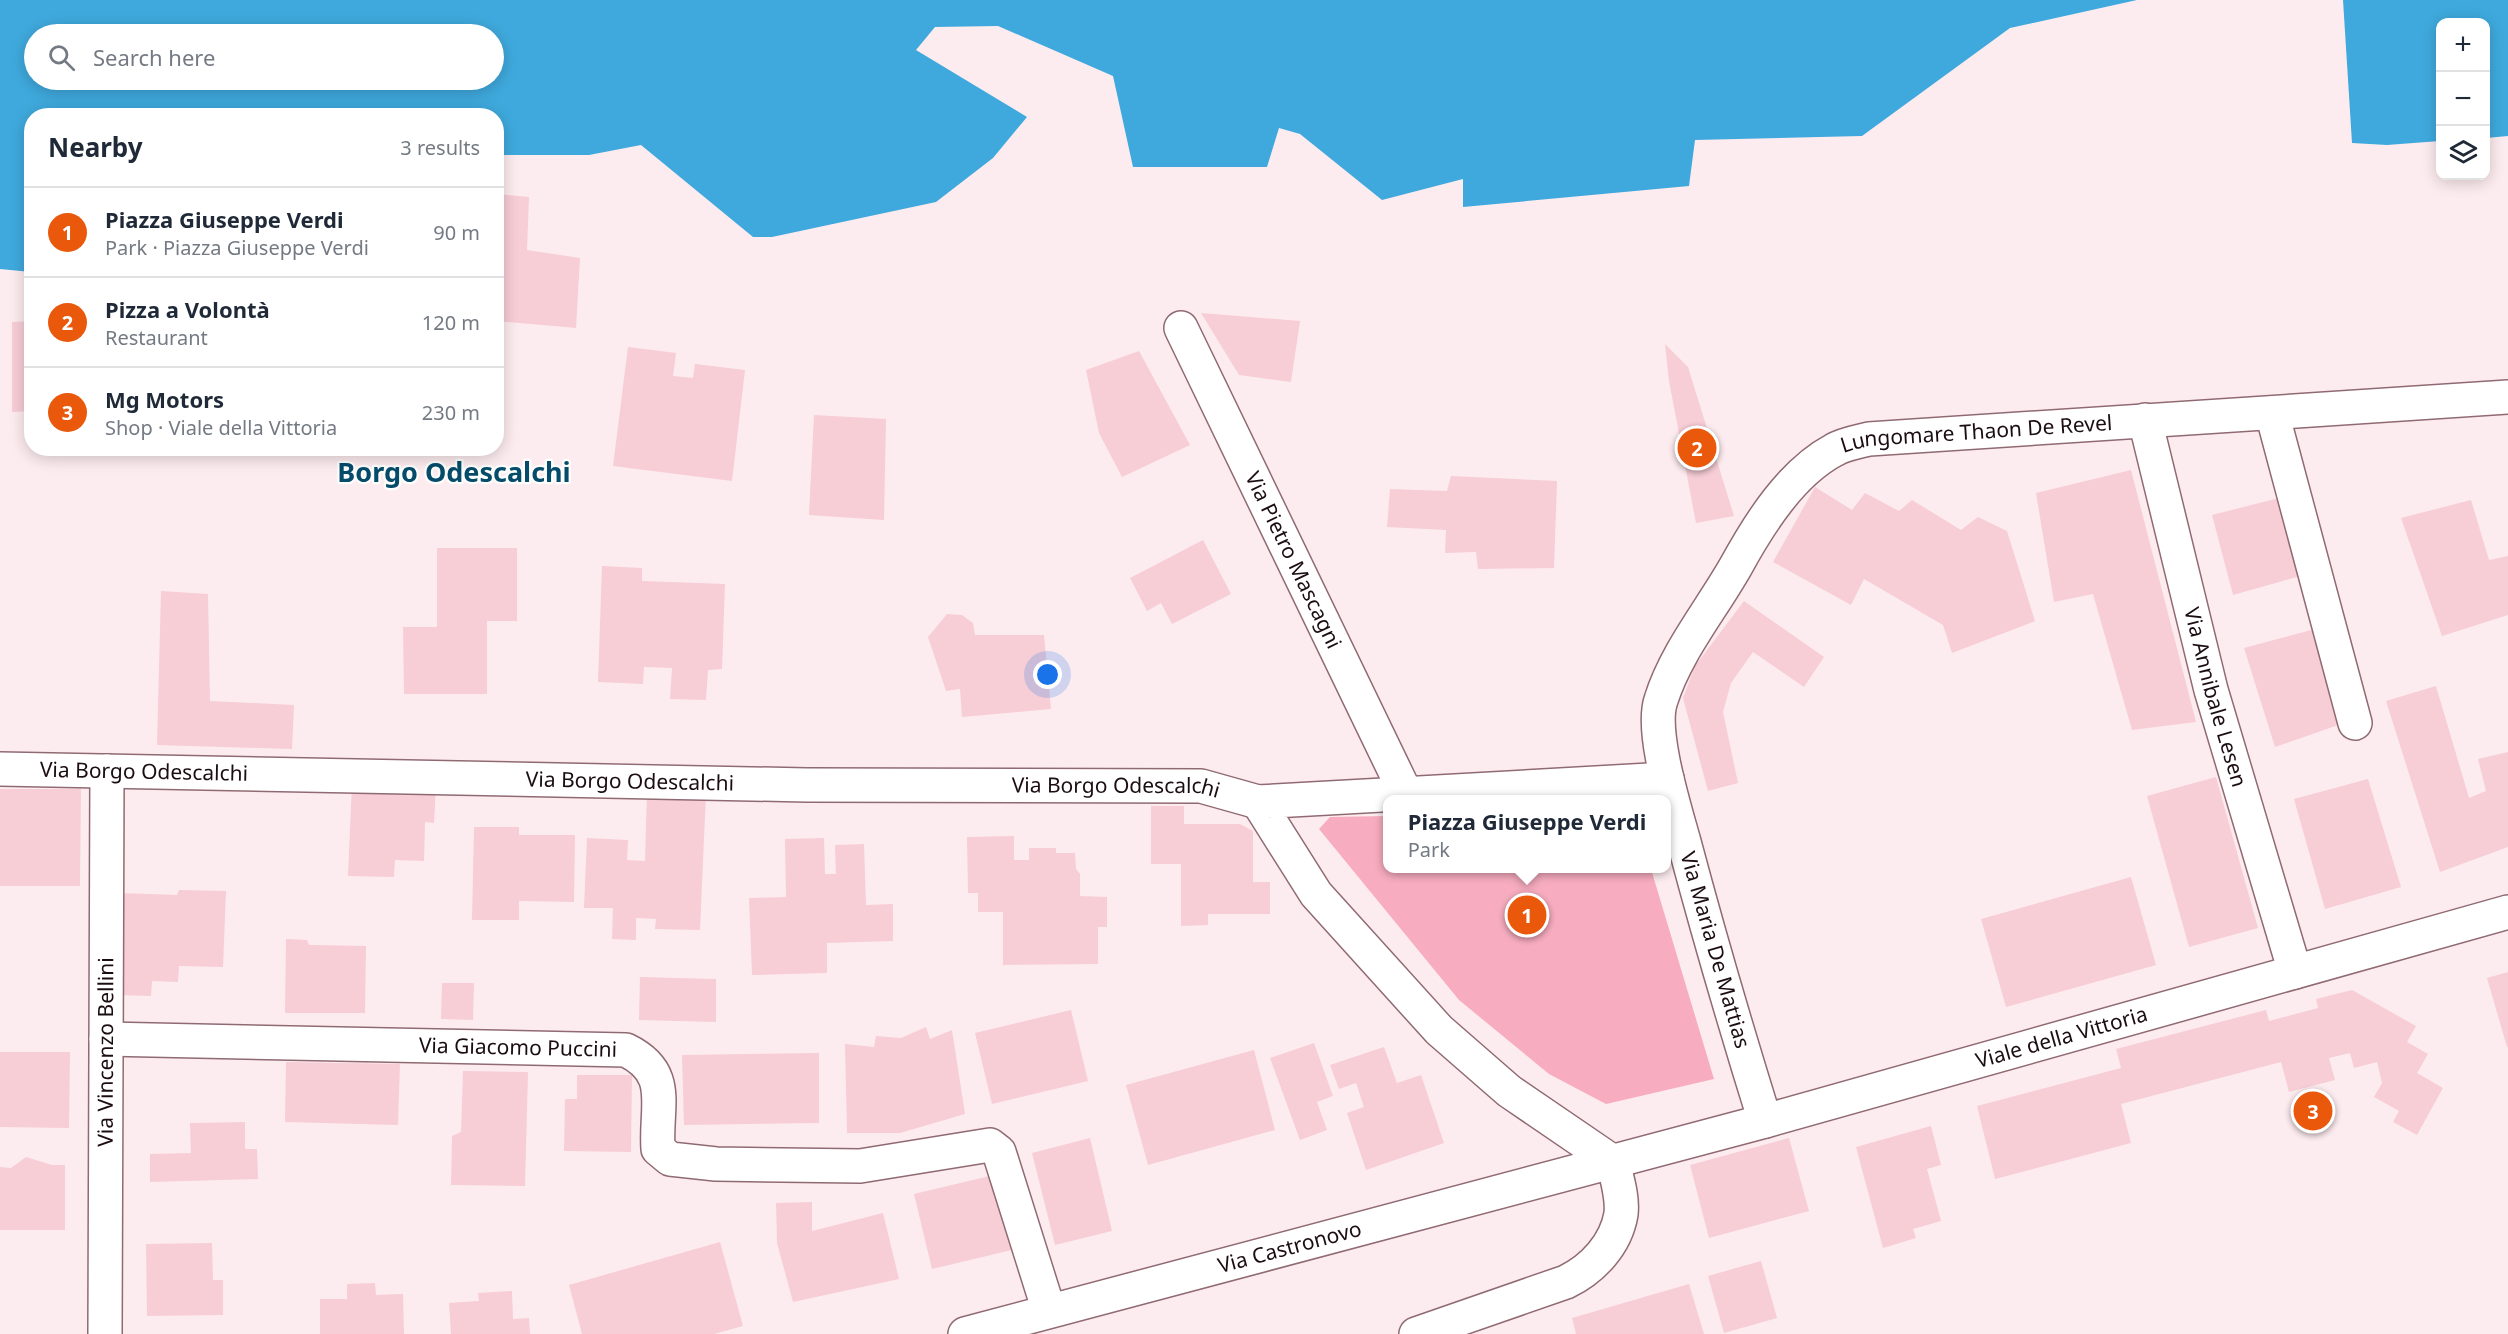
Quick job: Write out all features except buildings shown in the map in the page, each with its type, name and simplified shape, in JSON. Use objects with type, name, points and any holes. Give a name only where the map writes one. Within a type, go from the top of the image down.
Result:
[{"type":"street","name":"Via Pietro Mascagni","points":[[1181,328],[1405,792]]},
{"type":"street","name":"Lungomare Thaon De Revel","points":[[1667,779],[1660,731],[1660,702],[1689,641],[1715,603],[1746,546],[1781,497],[1816,460],[1837,448],[1869,439],[2508,397]]},
{"type":"street","points":[[2272,413],[2355,723]]},
{"type":"street","name":"Via Annibale Lesen","points":[[2145,420],[2211,690],[2295,972]]},
{"type":"street","name":"Via Borgo Odescalchi","points":[[0,768],[807,785],[1201,786],[1258,802],[1667,779]]},
{"type":"street","name":"Via Vincenzo Bellini","points":[[105,1334],[107,771]]},
{"type":"street","name":"Via Maria De Mattias","points":[[1667,779],[1720,978],[1765,1121]]},
{"type":"street","points":[[1258,802],[1316,894],[1439,1030],[1483,1071],[1537,1113],[1613,1162],[1620,1194],[1621,1214],[1611,1240],[1589,1269],[1566,1282],[1416,1334]]},
{"type":"street","name":"Viale della Vittoria","points":[[1613,1162],[2508,912]]},
{"type":"street","name":"Via Giacomo Puccini","points":[[106,1039],[626,1050],[645,1059],[656,1076],[658,1149],[670,1159],[716,1164],[860,1166],[990,1145],[999,1152],[1049,1311]]},
{"type":"street","name":"Via Castronovo","points":[[965,1334],[1613,1162]]},
{"type":"shaded area","points":[[1383,816],[1383,873],[1652,873],[1714,1079],[1606,1104],[1549,1074],[1459,1000],[1319,829],[1330,817]]},
{"type":"water","points":[[0,0],[2137,0],[2010,28],[1862,136],[1695,140],[1689,186],[1463,207],[1463,179],[1382,200],[1300,134],[1279,128],[1267,167],[1133,167],[1113,76],[998,26],[935,27],[916,50],[1027,117],[993,158],[936,202],[772,237],[753,237],[641,145],[589,155],[504,155],[504,108],[24,108],[24,271],[0,269]]},
{"type":"water","points":[[2343,0],[2508,0],[2508,136],[2490,138],[2490,18],[2436,18],[2436,141],[2387,145],[2352,143]]},
{"type":"place","name":"Pizza a Volontà","points":[[1697,448]]},
{"type":"place","name":"Piazza Giuseppe Verdi","points":[[1527,915]]},
{"type":"place","name":"Mg Motors","points":[[2313,1111]]},
{"type":"district","name":"Borgo Odescalchi","points":[[454,473]]}]
